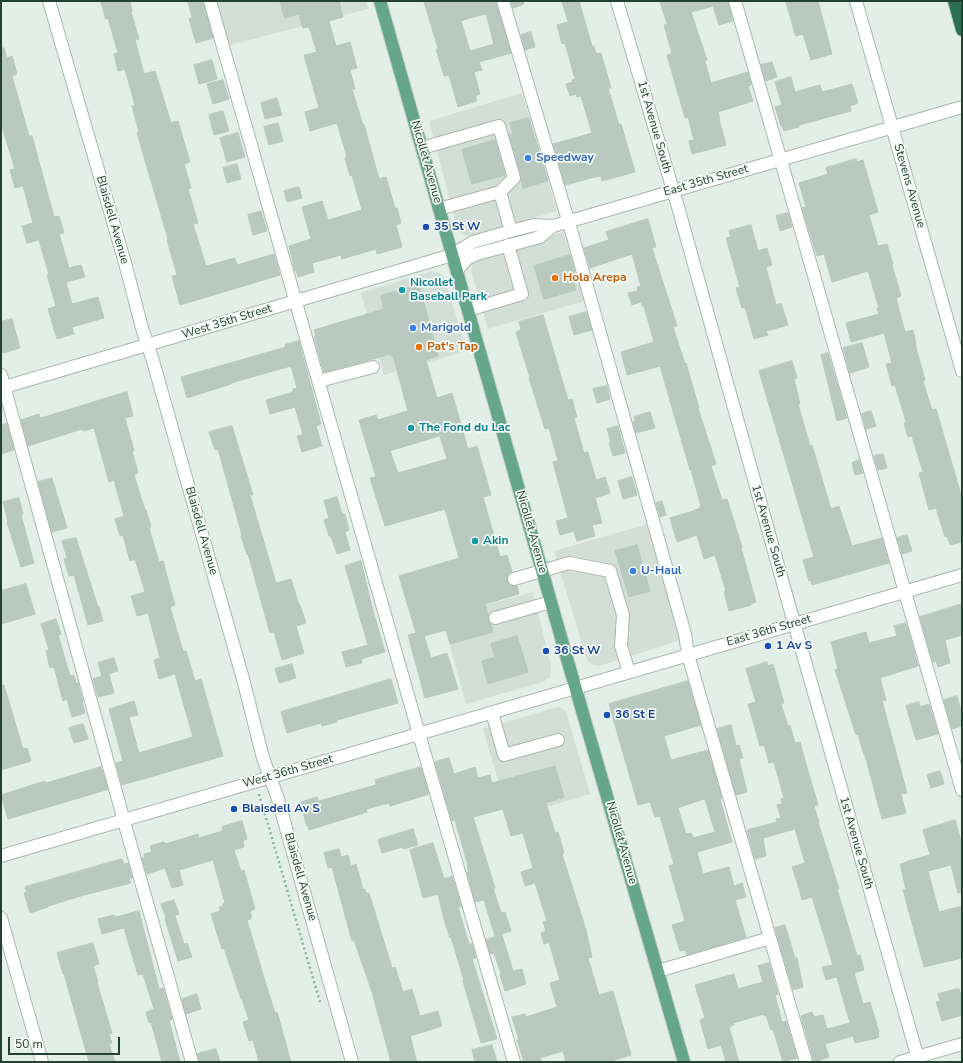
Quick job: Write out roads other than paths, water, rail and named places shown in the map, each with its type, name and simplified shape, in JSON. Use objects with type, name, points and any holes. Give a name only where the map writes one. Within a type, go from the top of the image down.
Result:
[{"type":"highway","points":[[954,1],[962,30]]},
{"type":"main road","name":"Nicollet Avenue","points":[[380,1],[575,688],[684,1062]]},
{"type":"street","name":"Blaisdell Avenue","points":[[49,1],[243,679],[263,758],[277,796],[352,1062]]},
{"type":"street","points":[[210,1],[514,1062]]},
{"type":"street","points":[[502,1],[568,222],[685,634],[688,655],[806,1062]]},
{"type":"street","name":"1st Avenue South","points":[[617,1],[673,191],[918,1060]]},
{"type":"street","points":[[735,1],[782,160],[904,592],[962,790]]},
{"type":"street","name":"Stevens Avenue","points":[[856,1],[962,370]]},
{"type":"street","name":"East 35th Street","points":[[452,255],[473,242],[534,225],[553,226],[568,222],[782,160],[892,126],[962,107]]},
{"type":"street","points":[[422,148],[499,126],[514,178],[500,192],[439,209]]},
{"type":"street","points":[[500,192],[511,231]]},
{"type":"street","points":[[456,270],[472,256],[540,237],[553,226]]},
{"type":"street","points":[[468,310],[522,294],[508,245]]},
{"type":"street","name":"West 35th Street","points":[[3,388],[452,255]]},
{"type":"street","points":[[319,381],[373,366]]},
{"type":"street","points":[[1,375],[3,388],[123,820],[192,1062]]},
{"type":"street","points":[[514,579],[569,563],[610,571],[623,615],[622,646],[629,672]]},
{"type":"street","name":"East 36th Street","points":[[575,688],[962,575]]},
{"type":"street","points":[[495,618],[551,602]]},
{"type":"street","name":"West 36th Street","points":[[1,856],[575,688]]},
{"type":"street","points":[[492,712],[504,755],[558,740]]},
{"type":"street","points":[[1,918],[42,1062]]},
{"type":"street","points":[[658,971],[770,938]]},
{"type":"street","points":[[900,1062],[918,1060],[962,1044]]},
{"type":"place","name":"Speedway","points":[[528,158]]},
{"type":"place","name":"35 St W","points":[[426,227]]},
{"type":"place","name":"Hola Arepa","points":[[555,278]]},
{"type":"place","name":"Nicollet Baseball Park","points":[[402,290]]},
{"type":"place","name":"Marigold","points":[[413,328]]},
{"type":"place","name":"Pat's Tap","points":[[419,347]]},
{"type":"place","name":"The Fond du Lac","points":[[411,428]]},
{"type":"place","name":"Akin","points":[[475,541]]},
{"type":"place","name":"U-Haul","points":[[633,571]]},
{"type":"place","name":"1 Av S","points":[[768,646]]},
{"type":"place","name":"36 St W","points":[[546,651]]},
{"type":"place","name":"36 St E","points":[[607,715]]},
{"type":"place","name":"Blaisdell Av S","points":[[234,809]]}]
